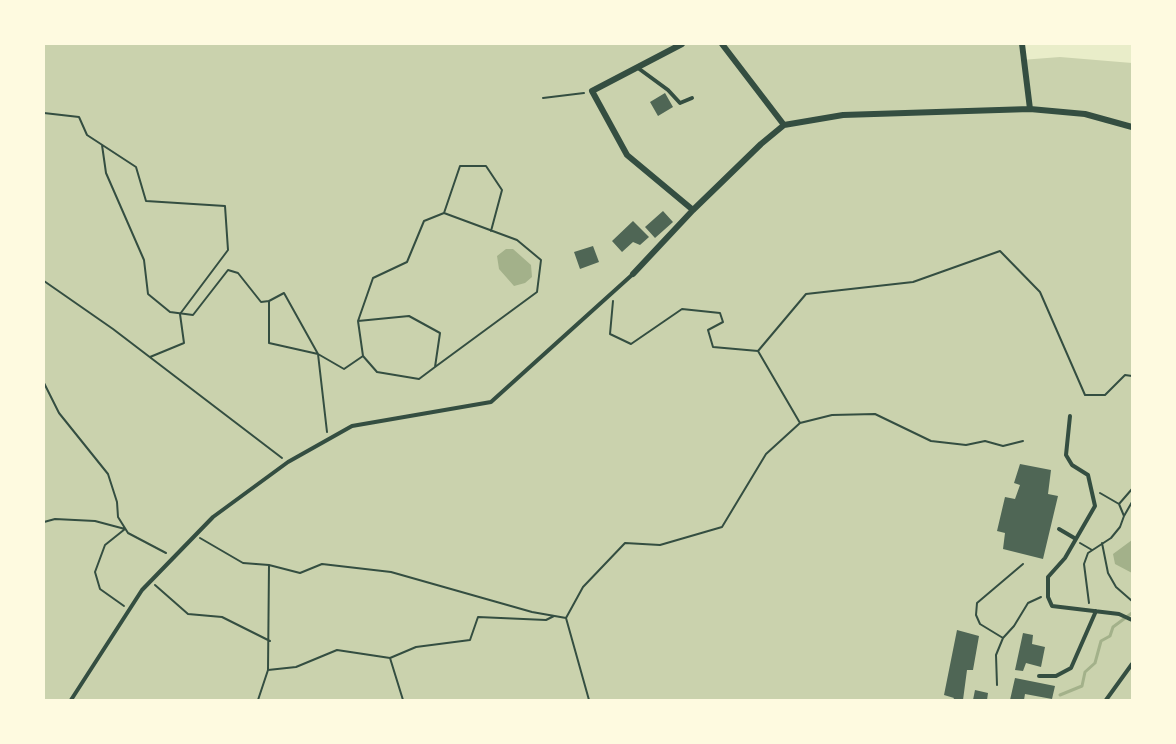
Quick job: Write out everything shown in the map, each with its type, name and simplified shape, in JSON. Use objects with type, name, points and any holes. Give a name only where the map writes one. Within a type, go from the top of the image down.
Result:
[{"type":"street","points":[[682,44],[592,91],[627,155],[693,210]]},
{"type":"street","points":[[722,44],[784,125]]},
{"type":"street","points":[[1022,44],[1030,109]]},
{"type":"street","points":[[633,274],[693,210],[761,144],[784,125],[843,115],[1030,109],[1085,114],[1132,127]]},
{"type":"lane","points":[[638,67],[668,90],[680,103],[692,98]]},
{"type":"lane","points":[[71,700],[151,580],[213,516],[288,462],[352,426],[490,402],[633,274]]},
{"type":"lane","points":[[1070,416],[1066,455],[1072,465],[1088,475],[1095,506],[1065,558],[1048,577],[1048,597],[1052,606],[1119,614],[1132,620]]},
{"type":"lane","points":[[1059,529],[1076,539]]},
{"type":"lane","points":[[1039,676],[1056,676],[1071,668],[1096,611]]},
{"type":"lane","points":[[1106,700],[1132,664]]},
{"type":"path","points":[[543,98],[564,98],[592,91]]},
{"type":"path","points":[[44,113],[79,117],[87,135],[136,167],[146,201],[225,206],[228,250],[180,314],[184,343],[150,357]]},
{"type":"path","points":[[102,145],[106,173],[144,260],[148,294],[170,312],[193,315],[228,270],[238,273],[261,302],[269,301],[284,293],[318,354],[328,440]]},
{"type":"path","points":[[444,213],[460,166],[486,166],[502,190],[491,232]]},
{"type":"path","points":[[444,213],[517,240],[542,260],[537,292],[419,380],[377,372],[363,356],[358,321],[373,278],[407,262],[424,221],[444,213]]},
{"type":"path","points":[[758,351],[806,294],[913,282],[1000,251],[1040,292],[1085,395],[1105,395],[1125,375],[1132,376]]},
{"type":"path","points":[[44,281],[150,357],[288,462]]},
{"type":"path","points":[[614,290],[610,334],[631,344],[682,309],[720,313],[723,322],[708,330],[713,347],[758,351]]},
{"type":"path","points":[[269,301],[269,343],[318,354],[344,369],[363,356]]},
{"type":"path","points":[[358,321],[409,316],[441,333],[435,367]]},
{"type":"path","points":[[758,351],[800,423]]},
{"type":"path","points":[[44,383],[59,413],[108,474],[117,502],[118,517],[125,529],[128,533],[174,557]]},
{"type":"path","points":[[589,700],[566,618],[583,587],[625,543],[660,545],[722,527],[766,454],[800,423],[832,415],[875,414],[931,441],[966,445],[985,441],[1003,446],[1023,441]]},
{"type":"path","points":[[1119,504],[1132,489]]},
{"type":"path","points":[[1091,490],[1119,504],[1124,516]]},
{"type":"path","points":[[1090,610],[1084,564],[1088,553],[1120,527],[1132,502]]},
{"type":"path","points":[[44,522],[55,519],[96,521],[125,529]]},
{"type":"path","points":[[125,529],[105,545],[95,572],[100,589],[129,610]]},
{"type":"path","points":[[195,535],[243,564],[269,565],[300,573],[322,564],[391,572],[566,618]]},
{"type":"path","points":[[1076,539],[1092,550]]},
{"type":"path","points":[[1102,543],[1108,573],[1116,587],[1132,602]]},
{"type":"path","points":[[1003,638],[980,624],[976,615],[977,603],[1023,564]]},
{"type":"path","points":[[258,700],[268,670],[269,565]]},
{"type":"path","points":[[151,580],[161,593],[188,614],[222,617],[270,641]]},
{"type":"path","points":[[997,685],[996,655],[1003,638],[1014,626],[1028,603],[1038,597],[1048,597]]},
{"type":"path","points":[[268,670],[296,667],[337,650],[390,658],[416,647],[470,640],[478,616],[546,620],[554,616]]},
{"type":"path","points":[[390,658],[403,700]]},
{"type":"shaded area","points":[[44,44],[1019,44],[1021,60],[1060,57],[1132,63],[1132,700],[44,700]]},
{"type":"shaded area","points":[[506,249],[513,249],[531,265],[532,277],[525,283],[514,286],[499,269],[497,256]]},
{"type":"shaded area","points":[[1132,540],[1132,573],[1115,564],[1113,554]]},
{"type":"building","points":[[665,93],[673,107],[658,116],[650,102]]},
{"type":"building","points":[[663,211],[673,222],[655,238],[645,227]]},
{"type":"building","points":[[633,221],[649,237],[640,245],[633,242],[622,252],[612,241]]},
{"type":"building","points":[[593,246],[599,262],[580,269],[574,252]]},
{"type":"building","points":[[1020,464],[1051,470],[1048,494],[1058,496],[1043,559],[1003,549],[1005,533],[997,531],[1005,497],[1015,499],[1020,485],[1014,483]]},
{"type":"building","points":[[957,630],[979,636],[973,670],[967,670],[963,700],[953,700],[954,698],[944,695]]},
{"type":"building","points":[[1023,633],[1033,635],[1032,644],[1045,647],[1041,667],[1026,663],[1023,671],[1015,670]]},
{"type":"building","points":[[1015,678],[1055,686],[1052,699],[1025,694],[1024,700],[1010,700]]},
{"type":"building","points":[[975,690],[988,693],[987,700],[973,700]]},
{"type":"waterway","points":[[1060,695],[1082,686],[1085,672],[1095,663],[1101,641],[1110,636],[1113,627],[1132,613]]}]
